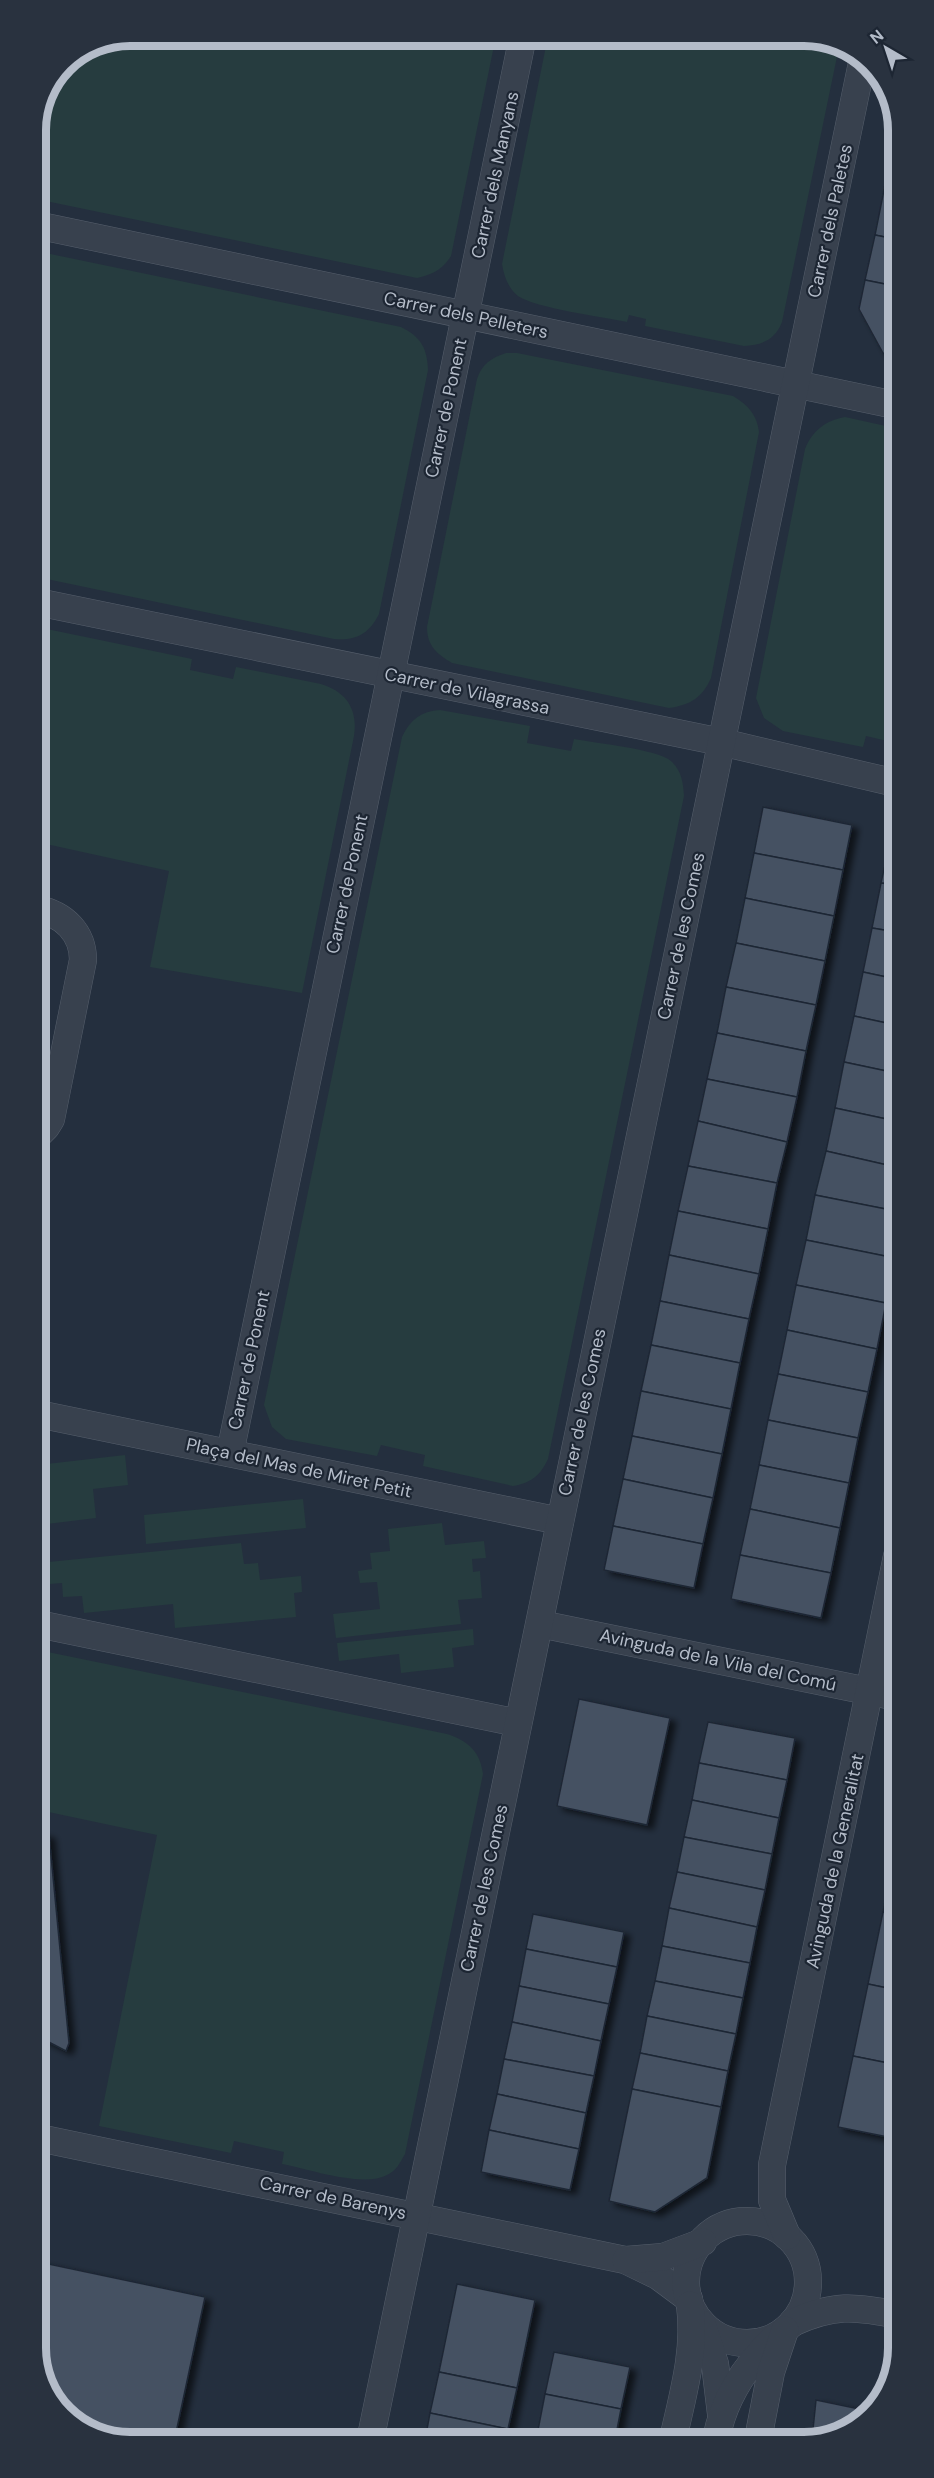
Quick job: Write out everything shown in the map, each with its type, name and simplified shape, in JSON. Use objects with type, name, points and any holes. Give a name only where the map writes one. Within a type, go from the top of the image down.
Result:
[{"type":"street","name":"Carrer dels Manyans","points":[[466,315],[521,47]]},
{"type":"street","name":"Carrer dels Paletes","points":[[796,383],[859,78]]},
{"type":"street","name":"Carrer dels Pelleters","points":[[47,227],[887,403]]},
{"type":"street","name":"Carrer de Ponent","points":[[230,1453],[466,315]]},
{"type":"street","name":"Carrer de les Comes","points":[[372,2431],[796,383]]},
{"type":"street","name":"Carrer de Vilagrassa","points":[[47,604],[721,742],[887,781]]},
{"type":"street","points":[[47,912],[68,923],[80,940],[83,960],[51,1119],[47,1126]]},
{"type":"street","name":"Plaça del Mas de Miret Petit","points":[[46,1416],[560,1521]]},
{"type":"street","name":"Avinguda de la Generalitat","points":[[794,2244],[772,2200],[772,2165],[887,1606]]},
{"type":"street","name":"Avinguda de la Vila del Comú","points":[[540,1624],[887,1695]]},
{"type":"street","points":[[46,1626],[518,1723]]},
{"type":"street","name":"Carrer de Barenys","points":[[46,2138],[625,2260],[658,2276],[694,2309]]},
{"type":"street","name":"Avinguda de la Generalitat","points":[[706,2238],[752,2198],[772,2165]]},
{"type":"street","points":[[718,2426],[715,2364],[686,2286],[688,2266],[696,2249],[706,2238],[727,2225],[748,2221],[769,2225],[794,2244],[826,2287],[834,2294],[867,2308],[887,2313]]},
{"type":"street","name":"Carrer de Barenys","points":[[625,2260],[663,2257],[706,2238]]},
{"type":"street","points":[[718,2426],[743,2372],[759,2352],[785,2329],[803,2307],[808,2289],[807,2270],[794,2244]]},
{"type":"street","points":[[694,2309],[719,2336],[738,2343],[758,2342],[830,2308],[867,2308]]},
{"type":"street","points":[[675,2432],[692,2351],[694,2309]]},
{"type":"street","points":[[759,2432],[771,2372],[785,2329]]},
{"type":"green space","points":[[494,47],[451,256],[437,271],[417,278],[47,201],[47,125],[53,98],[71,71],[98,53],[114,48]]},
{"type":"green space","points":[[546,47],[809,47],[838,54],[782,322],[772,337],[762,343],[744,346],[645,326],[646,319],[629,315],[627,322],[539,304],[518,296],[509,286],[502,264]]},
{"type":"green space","points":[[47,253],[401,327],[414,335],[422,344],[428,370],[379,614],[371,627],[361,635],[349,639],[334,639],[47,579]]},
{"type":"green space","points":[[506,353],[517,353],[733,396],[743,403],[754,416],[759,432],[711,678],[704,691],[689,702],[669,708],[452,663],[437,653],[431,644],[427,627],[477,379],[488,362]]},
{"type":"green space","points":[[845,417],[887,426],[887,741],[866,736],[863,747],[783,731],[764,718],[756,698],[805,449],[820,427]]},
{"type":"green space","points":[[47,629],[192,659],[190,670],[233,679],[236,667],[321,684],[338,692],[349,703],[354,718],[354,736],[302,993],[150,967],[169,871],[47,844]]},
{"type":"green space","points":[[440,710],[530,726],[527,743],[571,751],[574,739],[653,753],[675,765],[684,791],[548,1459],[534,1478],[513,1486],[423,1466],[425,1455],[381,1445],[377,1456],[286,1439],[272,1427],[264,1405],[402,737],[409,726],[422,714]]},
{"type":"green space","points":[[125,1455],[128,1485],[93,1489],[96,1518],[47,1524],[50,1553],[46,1553],[46,1464]]},
{"type":"green space","points":[[303,1499],[306,1528],[146,1544],[144,1515]]},
{"type":"green space","points":[[442,1523],[445,1545],[484,1541],[486,1558],[472,1559],[473,1572],[480,1571],[482,1598],[458,1600],[461,1624],[336,1638],[333,1614],[380,1609],[377,1582],[360,1583],[358,1571],[372,1569],[370,1553],[390,1551],[388,1529]]},
{"type":"green space","points":[[241,1543],[244,1564],[258,1563],[260,1580],[301,1576],[302,1592],[294,1593],[296,1617],[175,1628],[173,1604],[84,1613],[82,1596],[63,1597],[62,1583],[46,1584],[46,1562]]},
{"type":"green space","points":[[473,1629],[474,1645],[452,1648],[454,1667],[401,1673],[399,1654],[339,1661],[337,1643]]},
{"type":"green space","points":[[46,1652],[447,1734],[461,1740],[476,1753],[483,1774],[405,2154],[398,2166],[390,2173],[377,2178],[350,2179],[282,2164],[284,2152],[234,2141],[231,2153],[99,2126],[157,1835],[46,1812]]},
{"type":"building","points":[[887,175],[887,191],[884,190]]},
{"type":"building","points":[[884,190],[887,191],[887,237],[875,235]]},
{"type":"building","points":[[875,235],[887,237],[887,284],[865,280]]},
{"type":"building","points":[[865,280],[887,284],[887,354],[883,353],[859,309]]},
{"type":"building","points":[[763,807],[852,825],[843,870],[754,853]]},
{"type":"building","points":[[754,853],[843,870],[834,916],[745,898]]},
{"type":"building","points":[[887,855],[887,884],[881,883]]},
{"type":"building","points":[[881,883],[887,884],[887,930],[872,928]]},
{"type":"building","points":[[745,898],[834,916],[825,961],[736,943]]},
{"type":"building","points":[[872,928],[887,930],[887,977],[863,972]]},
{"type":"building","points":[[736,943],[825,961],[816,1005],[726,987]]},
{"type":"building","points":[[863,972],[887,977],[887,1023],[854,1016]]},
{"type":"building","points":[[726,987],[816,1005],[806,1051],[717,1033]]},
{"type":"building","points":[[854,1016],[887,1023],[887,1071],[844,1062]]},
{"type":"building","points":[[717,1033],[806,1051],[797,1097],[707,1079]]},
{"type":"building","points":[[844,1062],[887,1071],[887,1119],[835,1108]]},
{"type":"building","points":[[707,1079],[797,1097],[787,1142],[698,1121]]},
{"type":"building","points":[[835,1108],[887,1119],[887,1165],[826,1151]]},
{"type":"building","points":[[698,1121],[787,1142],[777,1183],[688,1166]]},
{"type":"building","points":[[826,1151],[887,1165],[887,1209],[815,1195]]},
{"type":"building","points":[[688,1166],[777,1183],[768,1229],[678,1211]]},
{"type":"building","points":[[815,1195],[887,1209],[887,1256],[806,1240]]},
{"type":"building","points":[[678,1211],[768,1229],[759,1274],[669,1255]]},
{"type":"building","points":[[806,1240],[887,1256],[886,1303],[796,1285]]},
{"type":"building","points":[[669,1255],[759,1274],[749,1319],[660,1301]]},
{"type":"building","points":[[796,1285],[886,1303],[877,1349],[787,1330]]},
{"type":"building","points":[[660,1301],[749,1319],[740,1363],[651,1345]]},
{"type":"building","points":[[787,1330],[877,1349],[868,1392],[778,1374]]},
{"type":"building","points":[[651,1345],[740,1363],[731,1409],[641,1391]]},
{"type":"building","points":[[778,1374],[868,1392],[858,1438],[768,1420]]},
{"type":"building","points":[[641,1391],[731,1409],[722,1454],[632,1436]]},
{"type":"building","points":[[768,1420],[858,1438],[849,1483],[759,1465]]},
{"type":"building","points":[[632,1436],[722,1454],[713,1498],[623,1479]]},
{"type":"building","points":[[759,1465],[849,1483],[840,1528],[750,1509]]},
{"type":"building","points":[[623,1479],[713,1498],[703,1544],[613,1526]]},
{"type":"building","points":[[750,1509],[840,1528],[831,1573],[740,1555]]},
{"type":"building","points":[[613,1526],[703,1544],[694,1588],[604,1570]]},
{"type":"building","points":[[740,1555],[831,1573],[821,1618],[731,1599]]},
{"type":"building","points":[[579,1699],[670,1718],[647,1825],[557,1806]]},
{"type":"building","points":[[708,1722],[795,1738],[787,1780],[699,1763]]},
{"type":"building","points":[[699,1763],[787,1780],[779,1818],[692,1800]]},
{"type":"building","points":[[692,1800],[779,1818],[772,1854],[684,1837]]},
{"type":"building","points":[[46,1834],[49,1835],[69,2043],[66,2051],[46,2041]]},
{"type":"building","points":[[684,1837],[772,1854],[765,1890],[677,1872]]},
{"type":"building","points":[[677,1872],[765,1890],[757,1927],[669,1908]]},
{"type":"building","points":[[887,1891],[887,1913],[883,1912]]},
{"type":"building","points":[[669,1908],[757,1927],[750,1963],[662,1946]]},
{"type":"building","points":[[883,1912],[887,1913],[887,1988],[868,1984]]},
{"type":"building","points":[[533,1914],[624,1932],[617,1967],[526,1949]]},
{"type":"building","points":[[662,1946],[750,1963],[743,1998],[655,1981]]},
{"type":"building","points":[[526,1949],[617,1967],[609,2004],[519,1986]]},
{"type":"building","points":[[655,1981],[743,1998],[736,2034],[647,2016]]},
{"type":"building","points":[[868,1984],[887,1988],[887,2063],[853,2056]]},
{"type":"building","points":[[519,1986],[609,2004],[601,2041],[512,2022]]},
{"type":"building","points":[[647,2016],[736,2034],[728,2071],[640,2053]]},
{"type":"building","points":[[512,2022],[601,2041],[594,2076],[504,2059]]},
{"type":"building","points":[[640,2053],[728,2071],[721,2107],[632,2089]]},
{"type":"building","points":[[853,2056],[887,2063],[887,2137],[838,2127]]},
{"type":"building","points":[[504,2059],[594,2076],[586,2113],[497,2094]]},
{"type":"building","points":[[632,2089],[721,2107],[707,2178],[655,2212],[609,2201]]},
{"type":"building","points":[[497,2094],[586,2113],[579,2149],[489,2130]]},
{"type":"building","points":[[489,2130],[579,2149],[570,2190],[481,2172]]},
{"type":"building","points":[[46,2263],[205,2297],[176,2431],[109,2429],[84,2417],[67,2403],[55,2385],[47,2358]]},
{"type":"building","points":[[457,2284],[535,2300],[517,2388],[439,2372]]},
{"type":"building","points":[[554,2352],[630,2367],[621,2409],[545,2394]]},
{"type":"building","points":[[439,2372],[517,2388],[508,2429],[430,2413]]},
{"type":"building","points":[[545,2394],[621,2409],[617,2432],[538,2432]]},
{"type":"building","points":[[816,2400],[861,2409],[841,2423],[813,2431]]},
{"type":"building","points":[[430,2413],[508,2429],[508,2432],[427,2431]]}]
